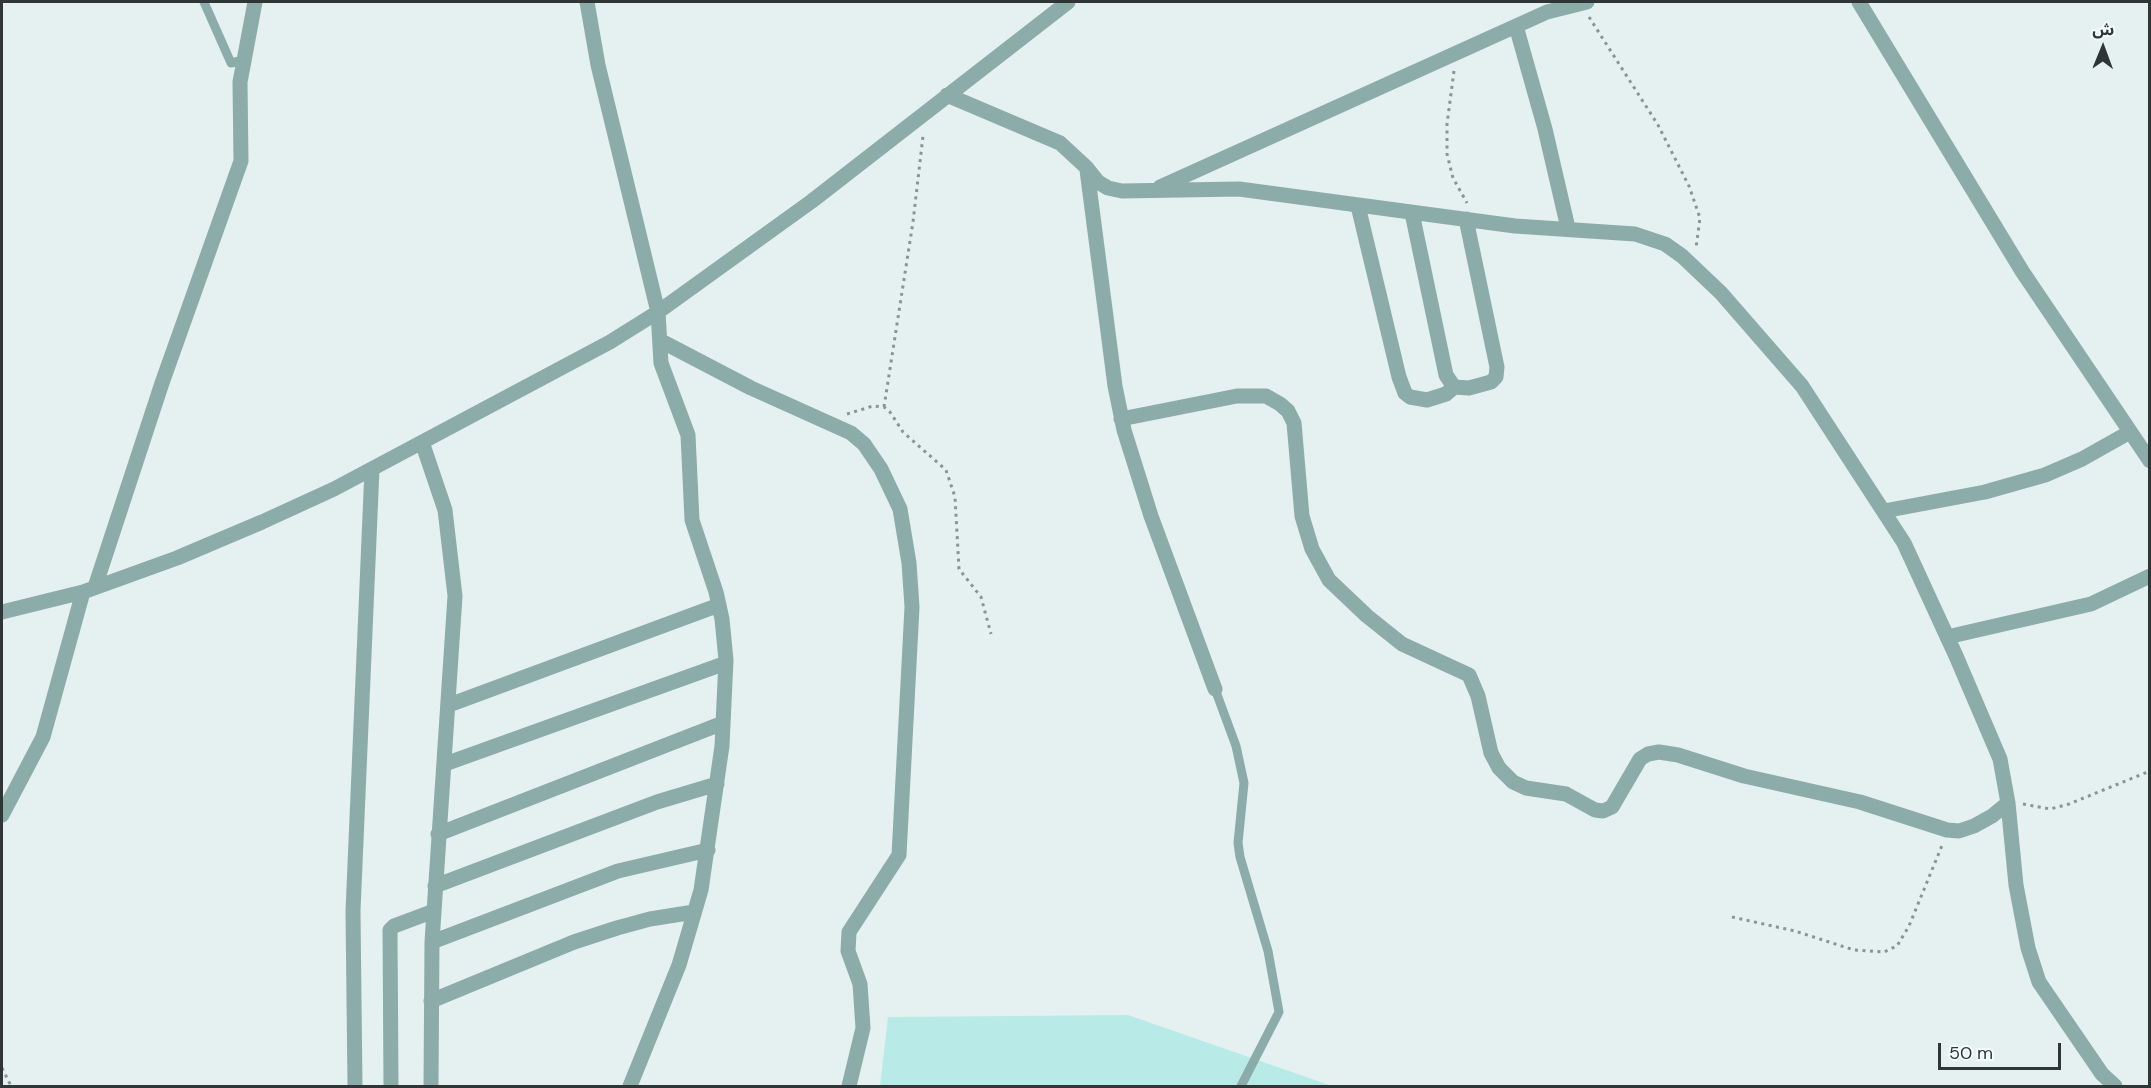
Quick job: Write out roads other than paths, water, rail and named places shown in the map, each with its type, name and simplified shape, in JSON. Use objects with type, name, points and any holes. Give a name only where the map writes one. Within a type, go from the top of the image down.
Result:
[{"type":"street","points":[[587,2],[598,65],[658,312],[661,363],[688,435],[692,520],[719,604],[726,663],[717,784],[708,850],[694,912],[679,965],[630,1086]]},
{"type":"street","points":[[2,612],[89,590],[177,558],[241,531],[372,469],[610,342],[658,312],[812,201],[1068,2]]},
{"type":"street","points":[[1154,189],[1547,12],[1583,2]]},
{"type":"street","points":[[1859,2],[2022,271],[2150,461]]},
{"type":"street","points":[[2,815],[43,737],[89,590],[241,161],[240,82],[258,3]]},
{"type":"street","points":[[1516,27],[1545,129],[1568,228]]},
{"type":"street","points":[[947,95],[1060,143],[1086,167],[1098,182],[1108,188],[1122,191],[1239,189],[1515,226],[1635,234],[1665,244],[1693,267],[1721,293],[1802,386],[1904,543],[2000,759],[2007,798],[2016,885],[2028,948],[2039,982],[2102,1074],[2115,1086]]},
{"type":"street","points":[[1086,167],[1121,419],[1151,516],[1215,689]]},
{"type":"street","points":[[1358,206],[1399,377],[1405,393],[1410,397],[1427,400],[1446,394],[1454,387],[1487,385],[1496,377],[1472,220]]},
{"type":"street","points":[[1412,213],[1446,375],[1454,387]]},
{"type":"street","points":[[661,341],[751,388],[851,433],[864,444],[889,481],[903,527],[909,563],[912,607],[899,855],[849,932],[848,951],[860,984],[862,1028],[849,1086]]},
{"type":"street","points":[[1121,419],[1237,396],[1266,396],[1288,411],[1294,423],[1302,516],[1312,549],[1329,580],[1367,616],[1402,644],[1469,675],[1478,696],[1491,753],[1499,768],[1513,782],[1526,788],[1566,794],[1595,810],[1604,811],[1612,807],[1640,759],[1648,754],[1659,753],[1678,755],[1744,776],[1860,802],[1947,830],[1959,831],[1974,826],[1992,816],[2007,798]]},
{"type":"street","points":[[1884,511],[1985,492],[2045,475],[2082,459],[2130,432]]},
{"type":"street","points":[[422,442],[445,510],[451,546],[454,596],[449,705],[432,942],[431,1086]]},
{"type":"street","points":[[355,1086],[353,911],[372,469]]},
{"type":"street","points":[[1947,638],[2091,604],[2150,576]]},
{"type":"street","points":[[449,705],[719,604]]},
{"type":"street","points":[[445,764],[726,663]]},
{"type":"street","points":[[438,834],[723,723]]},
{"type":"street","points":[[435,886],[657,802],[717,784]]},
{"type":"street","points":[[432,942],[618,871],[708,850]]},
{"type":"street","points":[[391,1086],[390,930],[394,926],[434,911]]},
{"type":"street","points":[[431,1001],[574,942],[650,919],[694,912]]},
{"type":"lane","points":[[204,2],[231,63],[244,60]]},
{"type":"lane","points":[[1215,689],[1236,746],[1244,783],[1238,843],[1240,857],[1268,951],[1279,1012],[1241,1086]]}]
